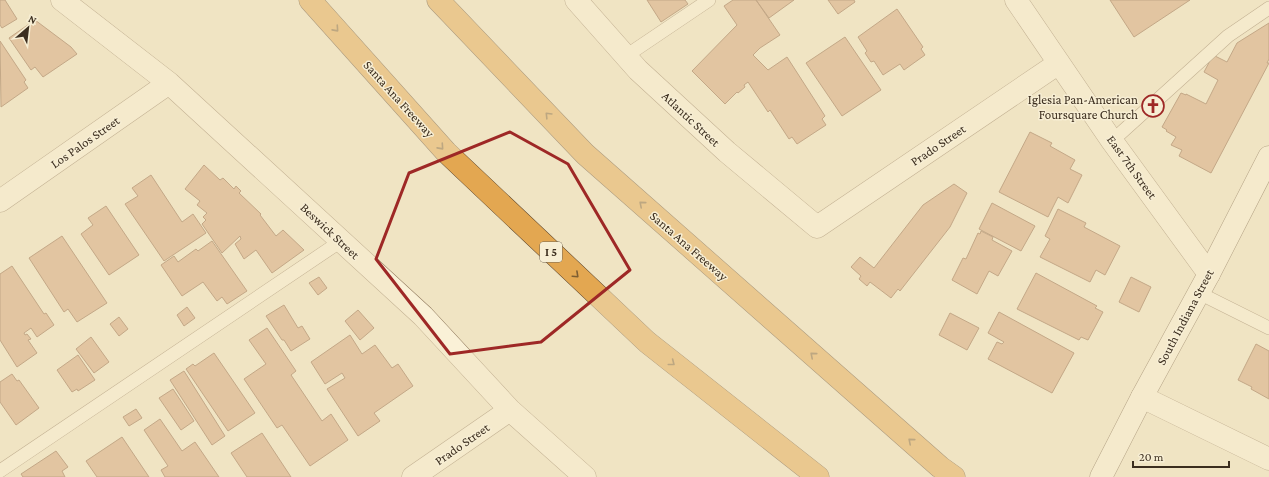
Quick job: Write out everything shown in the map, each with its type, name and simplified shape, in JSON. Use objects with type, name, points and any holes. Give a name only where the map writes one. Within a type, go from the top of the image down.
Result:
[{"type":"highway","name":"Santa Ana Freeway","points":[[310,0],[446,152],[647,342],[818,477]]},
{"type":"highway","name":"Santa Ana Freeway","points":[[438,0],[585,154],[947,472]]},
{"type":"street","name":"Beswick Street","points":[[62,0],[169,83],[423,316],[510,410],[577,474]]},
{"type":"street","name":"Atlantic Street","points":[[576,0],[638,70],[727,152],[817,227]]},
{"type":"street","name":"East 7th Street","points":[[1016,0],[1112,140],[1204,284]]},
{"type":"street","name":"Prado Street","points":[[817,227],[1059,63]]},
{"type":"street","name":"Los Palos Street","points":[[0,201],[169,83]]},
{"type":"street","name":"South Indiana Street","points":[[1101,477],[1268,161]]},
{"type":"street","points":[[1142,397],[1269,459]]},
{"type":"street","name":"Prado Street","points":[[413,477],[510,410]]},
{"type":"lane","points":[[626,56],[709,0]]},
{"type":"lane","points":[[1112,140],[1228,36],[1269,8]]},
{"type":"lane","points":[[0,471],[341,241]]},
{"type":"lane","points":[[1204,284],[1269,328]]},
{"type":"highlighted area","points":[[510,132],[568,164],[630,270],[541,342],[450,354],[376,259],[409,173]]},
{"type":"building","points":[[0,0],[5,0],[17,19],[2,28],[0,25]]},
{"type":"building","points":[[647,0],[685,0],[688,4],[661,22]]},
{"type":"building","points":[[733,0],[756,0],[780,35],[760,48],[753,55],[768,70],[787,57],[825,116],[822,119],[826,125],[797,144],[792,137],[789,139],[770,110],[768,112],[748,82],[744,85],[745,87],[738,93],[737,92],[725,104],[692,71],[737,25],[724,6]]},
{"type":"building","points":[[756,0],[794,0],[769,18]]},
{"type":"building","points":[[828,0],[854,0],[855,2],[838,14]]},
{"type":"building","points":[[1110,0],[1190,0],[1134,37]]},
{"type":"building","points":[[897,9],[923,47],[921,49],[925,55],[904,70],[900,64],[883,75],[874,61],[871,62],[865,53],[867,51],[858,37]]},
{"type":"building","points":[[35,20],[71,47],[77,54],[43,77],[35,67],[31,70],[9,38]]},
{"type":"building","points":[[1269,23],[1269,59],[1267,63],[1269,63],[1211,173],[1179,156],[1182,150],[1171,145],[1176,137],[1162,127],[1181,93],[1206,104],[1218,80],[1204,72],[1213,55],[1227,62],[1237,43]]},
{"type":"building","points":[[845,37],[881,90],[842,116],[806,63]]},
{"type":"building","points":[[0,41],[26,80],[24,82],[28,88],[1,107]]},
{"type":"building","points":[[1030,132],[1052,143],[1050,146],[1075,160],[1070,169],[1082,175],[1068,203],[1058,197],[1048,217],[999,192]]},
{"type":"building","points":[[204,165],[220,180],[223,178],[234,189],[236,186],[241,191],[239,193],[261,214],[260,215],[276,236],[283,230],[304,250],[272,273],[256,250],[244,259],[235,244],[241,239],[240,236],[222,253],[202,224],[206,220],[203,217],[207,213],[197,205],[200,201],[185,189]]},
{"type":"building","points":[[151,175],[182,222],[193,214],[206,233],[164,261],[125,204],[138,196],[132,188]]},
{"type":"building","points":[[954,184],[967,193],[950,227],[900,291],[898,289],[891,298],[870,282],[867,286],[859,279],[861,276],[851,267],[860,257],[874,268],[923,205]]},
{"type":"building","points":[[992,203],[1035,226],[1021,251],[979,229]]},
{"type":"building","points":[[106,206],[139,255],[109,275],[81,234],[93,225],[88,218]]},
{"type":"building","points":[[1058,209],[1086,223],[1084,227],[1120,246],[1105,275],[1096,270],[1090,282],[1040,257],[1050,239],[1045,236]]},
{"type":"building","points":[[981,231],[993,237],[992,240],[1012,251],[998,276],[989,271],[977,294],[952,280],[963,258],[966,259],[978,233],[980,234]]},
{"type":"building","points":[[62,236],[107,303],[77,322],[68,309],[64,312],[29,258]]},
{"type":"building","points":[[212,241],[247,291],[227,304],[222,297],[217,301],[203,282],[182,296],[161,265],[174,256],[178,262],[196,249],[198,251]]},
{"type":"building","points":[[12,266],[44,314],[46,313],[54,325],[37,337],[31,328],[24,333],[31,339],[28,340],[37,353],[17,367],[0,340],[0,274]]},
{"type":"building","points":[[1036,273],[1097,306],[1095,308],[1103,312],[1088,340],[1081,337],[1079,340],[1017,309]]},
{"type":"building","points":[[319,277],[327,288],[318,295],[309,283]]},
{"type":"building","points":[[1131,277],[1151,287],[1139,312],[1119,302]]},
{"type":"building","points":[[284,305],[298,328],[302,326],[310,339],[291,351],[266,316]]},
{"type":"building","points":[[187,307],[195,318],[184,326],[177,315]]},
{"type":"building","points":[[358,310],[374,328],[360,340],[345,321]]},
{"type":"building","points":[[999,312],[1074,353],[1052,393],[988,359],[997,342],[1002,344],[1004,342],[988,333]]},
{"type":"building","points":[[950,313],[979,328],[967,350],[939,335]]},
{"type":"building","points":[[119,317],[128,329],[119,336],[110,324]]},
{"type":"building","points":[[267,328],[296,371],[291,375],[322,421],[331,414],[348,440],[310,466],[282,425],[277,428],[244,379],[266,364],[249,340]]},
{"type":"building","points":[[350,335],[362,354],[375,345],[392,368],[398,364],[413,386],[374,413],[380,421],[358,436],[327,389],[345,378],[342,373],[325,384],[311,362]]},
{"type":"building","points":[[91,337],[109,362],[94,373],[76,349]]},
{"type":"building","points":[[1256,344],[1269,351],[1269,399],[1251,389],[1252,387],[1238,380]]},
{"type":"building","points":[[214,353],[255,413],[228,431],[186,369],[193,364],[195,366]]},
{"type":"building","points":[[78,355],[95,380],[78,391],[77,389],[72,392],[57,370]]},
{"type":"building","points":[[184,371],[225,436],[212,445],[170,380]]},
{"type":"building","points":[[12,374],[17,381],[19,380],[39,408],[16,425],[0,402],[0,382]]},
{"type":"building","points":[[173,389],[194,421],[181,430],[159,398]]},
{"type":"building","points":[[136,409],[142,418],[129,426],[123,417]]},
{"type":"building","points":[[160,419],[182,451],[195,442],[219,477],[165,477],[161,470],[168,466],[144,430]]},
{"type":"building","points":[[262,433],[291,477],[247,477],[231,453]]},
{"type":"building","points":[[122,437],[149,477],[97,477],[86,461]]},
{"type":"building","points":[[56,451],[68,467],[62,471],[65,477],[23,477],[21,474]]},
{"type":"place","name":"Iglesia Pan-American Foursquare Church","points":[[1153,106]]}]
